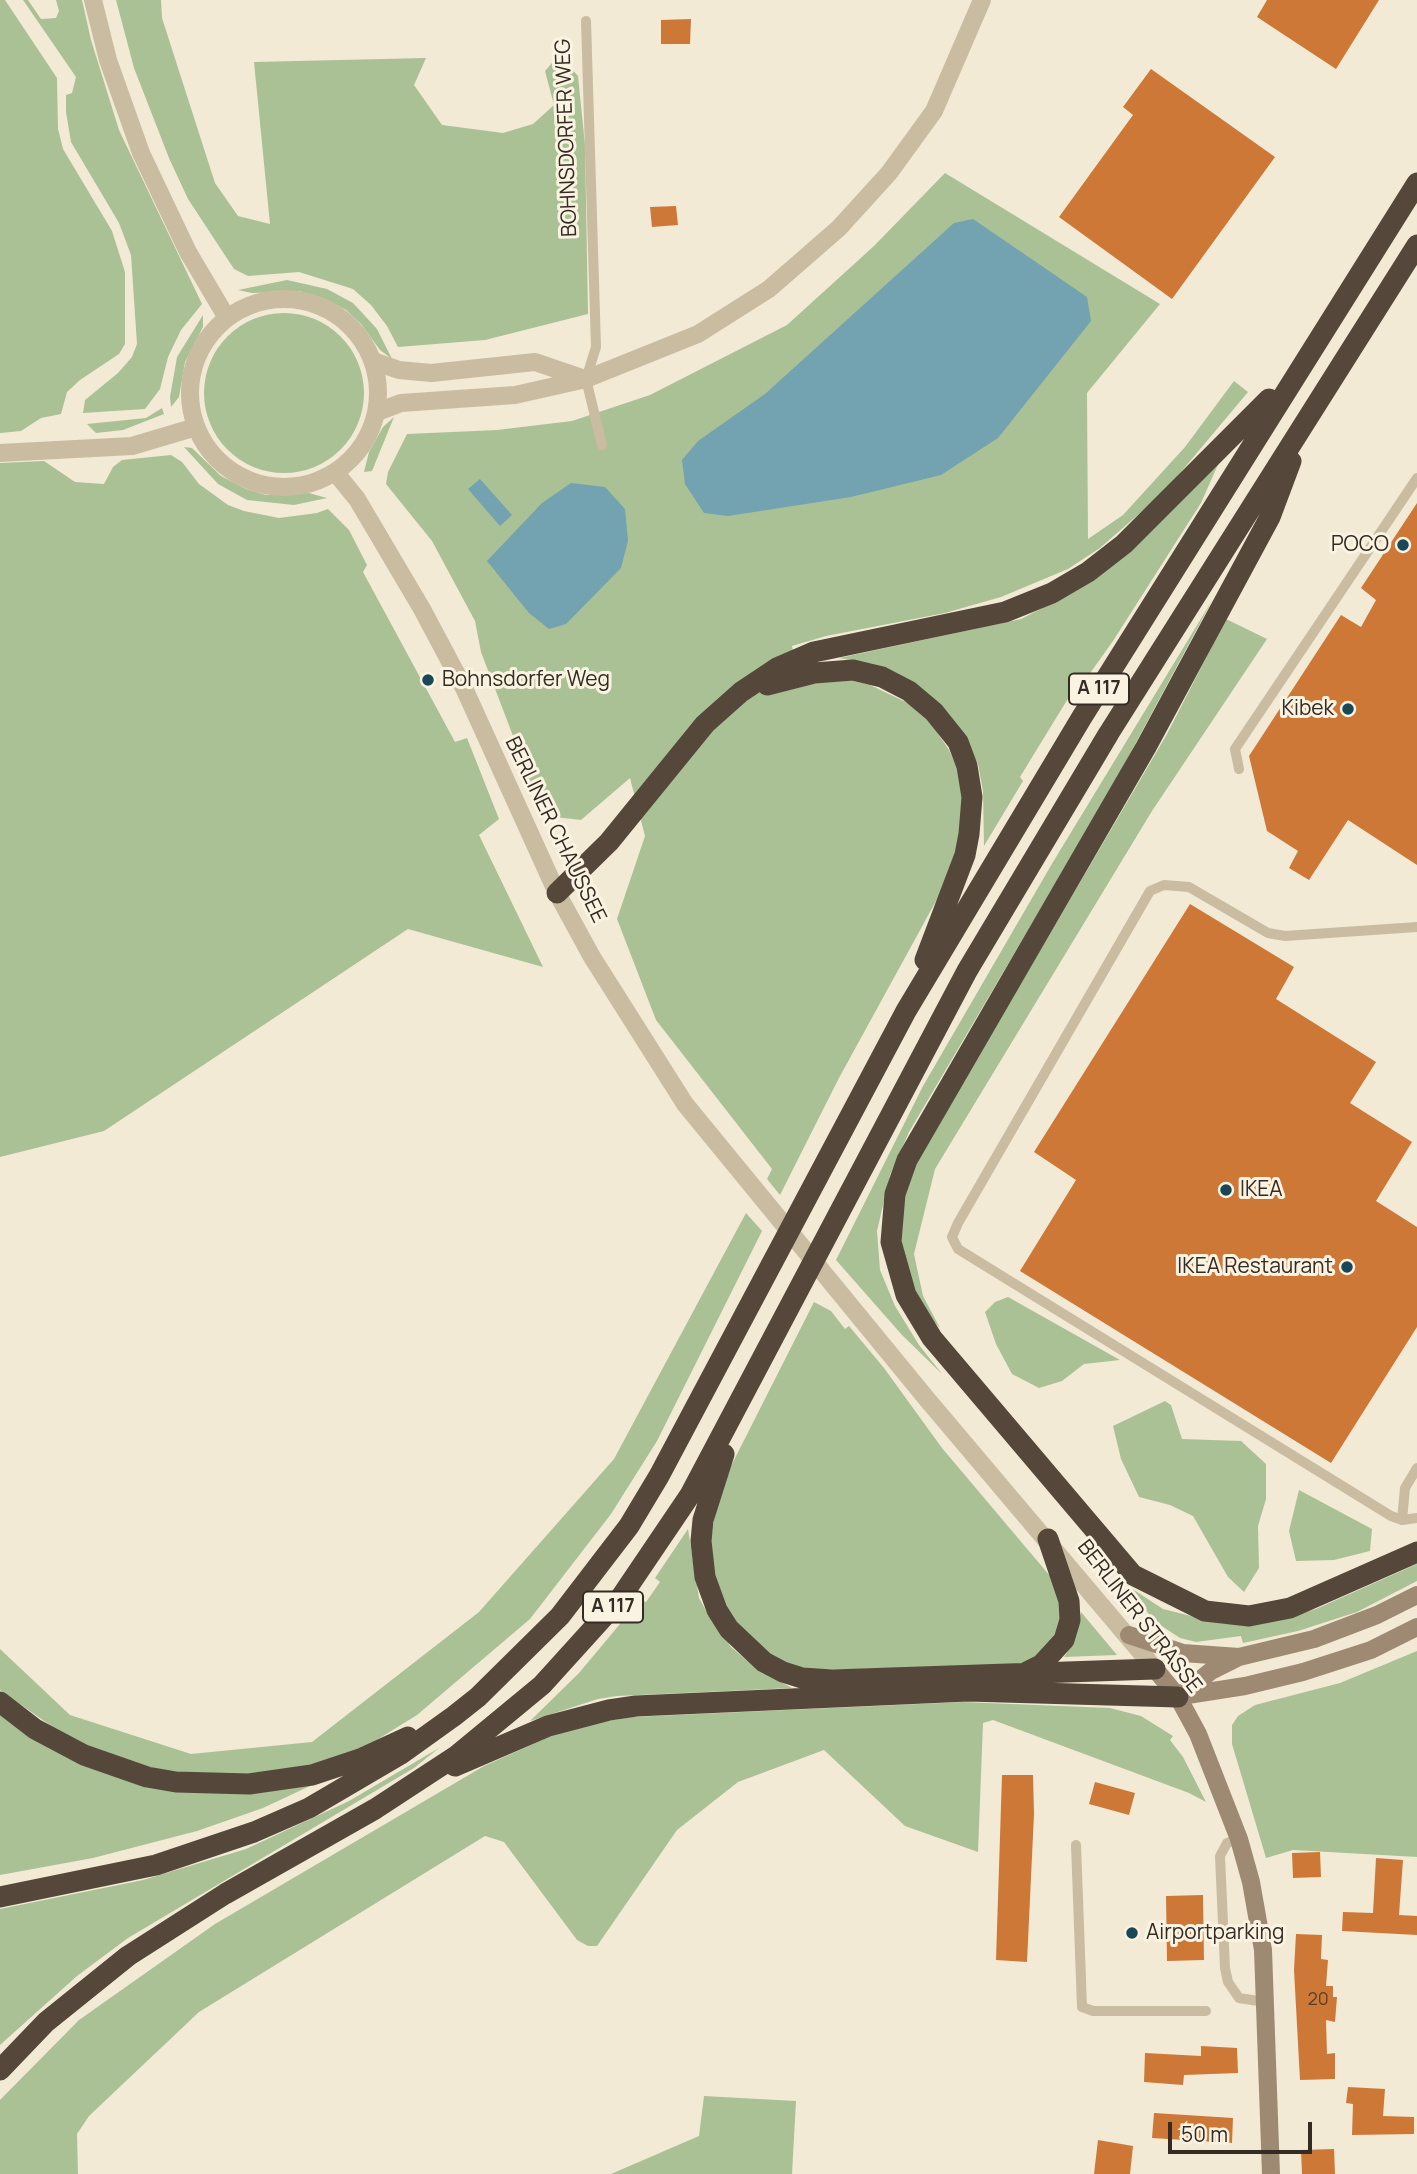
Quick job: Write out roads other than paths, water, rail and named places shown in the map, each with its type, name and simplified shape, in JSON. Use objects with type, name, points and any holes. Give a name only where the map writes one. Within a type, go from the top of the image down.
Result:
[{"type":"highway","name":"A 117","points":[[0,1897],[156,1865],[254,1832],[356,1782],[454,1716],[487,1689],[560,1616],[628,1526],[659,1476],[906,1011],[1082,716],[1417,183]]},
{"type":"highway","name":"A 117","points":[[0,2070],[66,2005],[128,1956],[225,1894],[411,1786],[456,1756],[530,1696],[619,1600],[690,1495],[967,971],[1109,733],[1417,245]]},
{"type":"highway","points":[[557,893],[610,842],[705,724],[741,692],[777,668],[814,652],[1005,612],[1052,593],[1088,572],[1124,544],[1297,370]]},
{"type":"highway","points":[[1307,419],[1270,517],[1159,723],[906,1160],[895,1194],[891,1241],[906,1295],[924,1328],[1133,1575],[1205,1611],[1249,1616],[1290,1608],[1417,1552]]},
{"type":"highway","points":[[741,692],[814,673],[853,670],[882,677],[909,691],[934,712],[958,741],[967,766],[972,797],[965,855],[906,1011]]},
{"type":"highway","points":[[751,1376],[711,1491],[701,1541],[710,1593],[729,1629],[764,1662],[802,1678],[867,1679],[1155,1668]]},
{"type":"highway","points":[[1025,1673],[1041,1665],[1064,1640],[1070,1620],[1069,1601],[1048,1539]]},
{"type":"highway","points":[[411,1786],[548,1726],[599,1712],[636,1706],[968,1691],[1178,1697]]},
{"type":"highway","name":"A 117","points":[[0,1702],[60,1743],[114,1766],[157,1779],[226,1785],[312,1774],[360,1759],[454,1716]]},
{"type":"main road","points":[[1178,1697],[1211,1671],[1240,1657],[1314,1639],[1377,1615],[1417,1595]]},
{"type":"main road","points":[[1178,1697],[1245,1686],[1303,1672],[1371,1650],[1417,1627]]},
{"type":"main road","points":[[1129,1635],[1183,1653],[1240,1657]]},
{"type":"main road","name":"BERLINER STRASSE","points":[[1155,1668],[1178,1697],[1201,1742],[1239,1839],[1260,1926],[1271,2174]]},
{"type":"street","points":[[93,0],[107,61],[141,153],[188,252],[227,318]]},
{"type":"street","points":[[377,412],[401,403],[515,395],[586,379],[698,334],[769,289],[839,228],[888,173],[934,111],[982,0]]},
{"type":"street","points":[[293,300],[321,306],[353,328],[373,361],[378,386],[377,412],[362,446],[335,472],[296,486],[255,482],[219,461],[196,427],[190,387],[194,367],[207,340],[227,318],[264,301],[293,300]]},
{"type":"street","points":[[373,361],[399,370],[431,373],[535,362],[586,379]]},
{"type":"street","points":[[0,453],[132,446],[196,427]]},
{"type":"street","name":"BERLINER CHAUSSEE","points":[[335,472],[357,499],[422,609],[464,688],[557,893],[650,1052],[692,1113],[858,1314]]},
{"type":"street","name":"BERLINER STRASSE","points":[[858,1314],[1155,1668]]},
{"type":"lane","name":"BOHNSDORFER WEG","points":[[586,21],[596,346],[586,379]]},
{"type":"lane","points":[[586,379],[602,445]]},
{"type":"lane","points":[[1238,769],[1235,748],[1417,478]]},
{"type":"lane","points":[[1417,928],[1285,936],[1268,933],[1189,887],[1164,885],[1150,891],[952,1237],[958,1249],[1391,1516],[1402,1520],[1417,1518]]},
{"type":"lane","points":[[1402,1520],[1405,1488],[1417,1468]]},
{"type":"lane","points":[[1239,1839],[1227,1843],[1220,1856],[1227,1982],[1238,1998],[1265,2002]]},
{"type":"lane","points":[[1076,1845],[1082,2007],[1093,2011],[1206,2011]]},
{"type":"water","points":[[973,219],[1087,297],[1091,321],[998,438],[941,475],[851,497],[728,516],[704,513],[685,484],[682,460],[698,441],[765,394],[954,223]]},
{"type":"water","points":[[480,479],[512,515],[500,526],[468,489]]},
{"type":"water","points":[[571,483],[605,487],[625,509],[628,541],[621,568],[566,624],[549,629],[529,613],[487,561],[542,503]]},
{"type":"place","name":"POCO","points":[[1403,545]]},
{"type":"place","name":"Bohnsdorfer Weg","points":[[428,680]]},
{"type":"place","name":"Kibek","points":[[1348,709]]},
{"type":"place","name":"IKEA","points":[[1226,1190]]},
{"type":"place","name":"IKEA Restaurant","points":[[1347,1267]]},
{"type":"place","name":"Airportparking","points":[[1132,1933]]}]
